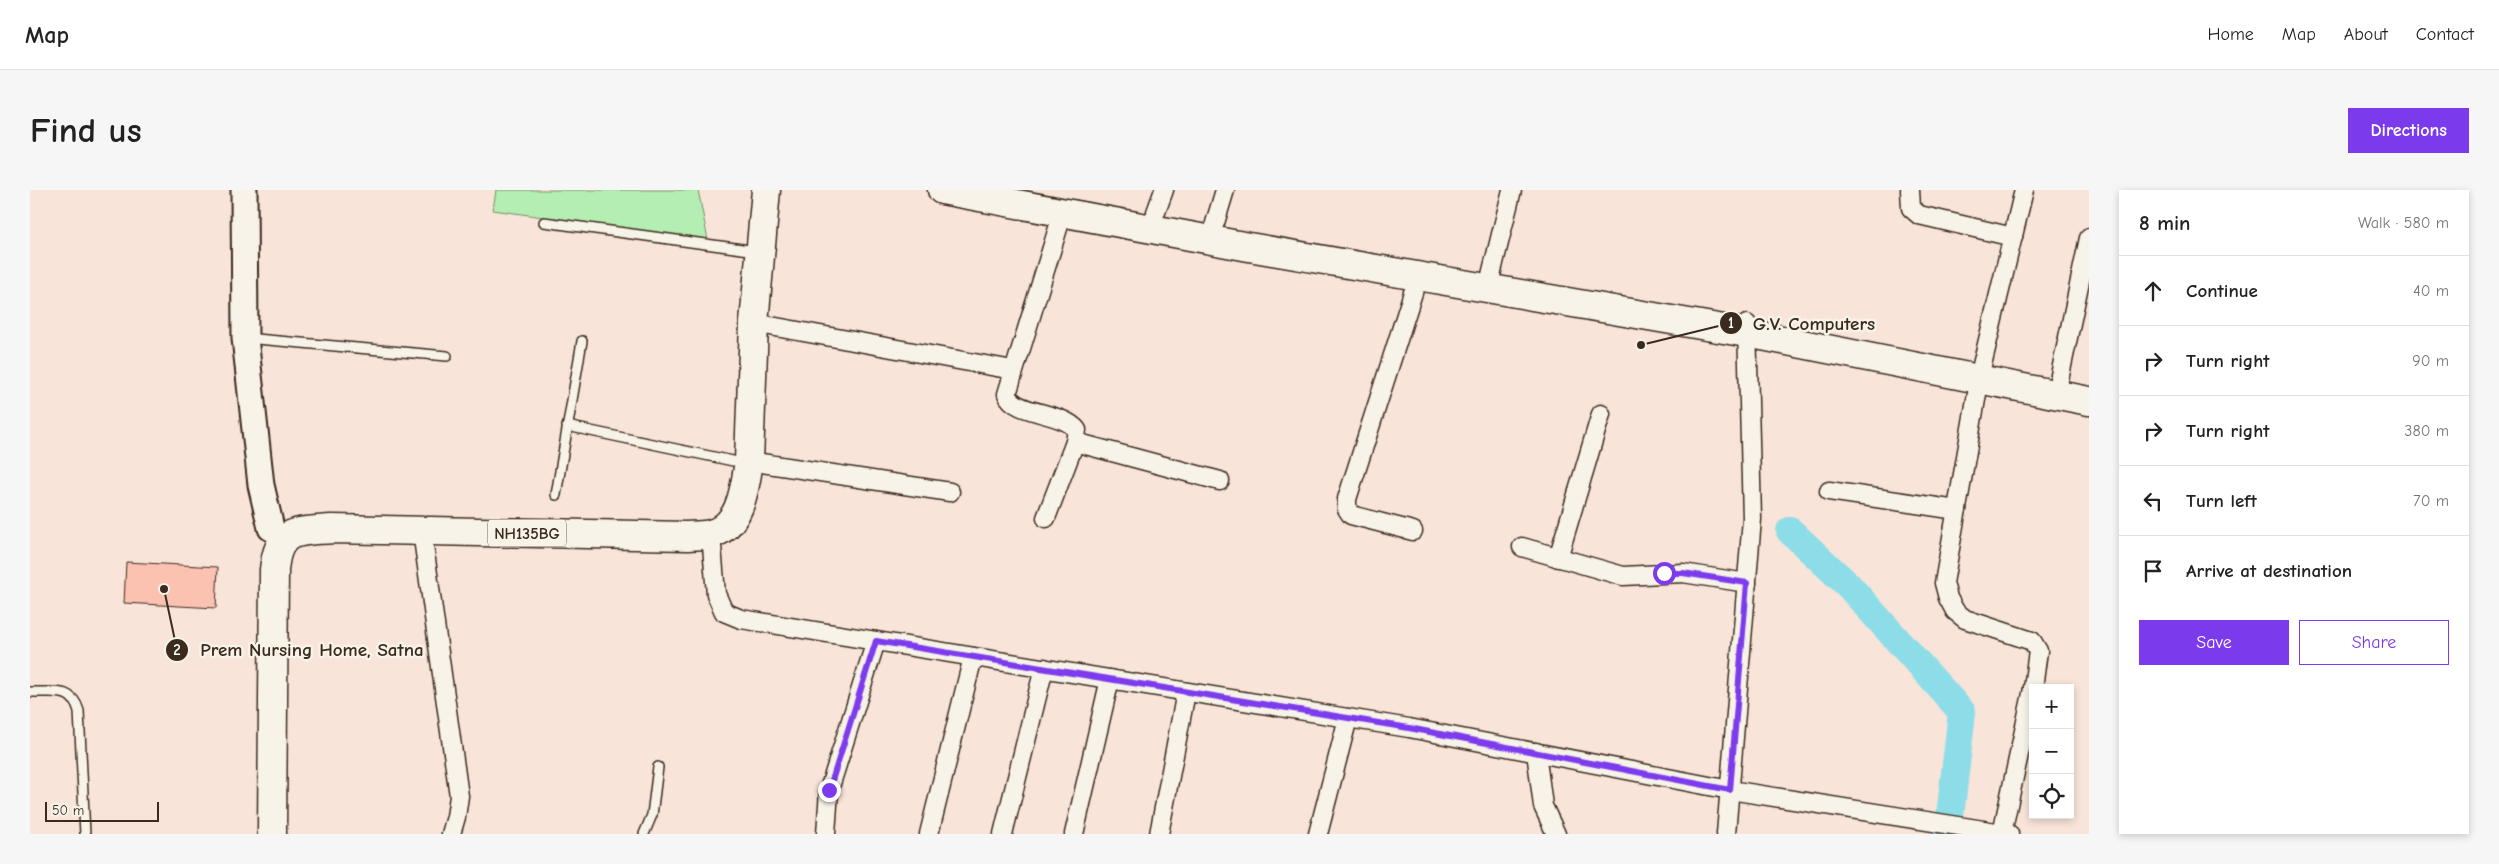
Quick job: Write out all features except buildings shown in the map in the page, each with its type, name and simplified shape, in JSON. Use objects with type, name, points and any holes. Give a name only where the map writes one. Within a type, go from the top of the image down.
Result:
[{"type":"main road","name":"NH135BG","points":[[271,528],[280,520],[326,516],[690,519],[708,516],[718,511],[726,498],[741,461],[754,323],[750,190]]},
{"type":"main road","name":"NH135BG","points":[[272,834],[274,570],[279,544],[286,536],[296,532],[332,529],[687,536],[711,534],[725,526],[736,514],[746,482],[741,461],[753,251],[766,190]]},
{"type":"main road","points":[[942,190],[1418,277],[1747,327]]},
{"type":"main road","points":[[1031,190],[1160,201],[1215,223],[1491,275],[1842,347],[1981,373],[2089,401]]},
{"type":"main road","points":[[1981,373],[2059,380],[2089,386]]},
{"type":"main road","points":[[258,834],[258,569],[264,538],[271,528]]},
{"type":"street","points":[[244,190],[245,338],[261,485],[271,528]]},
{"type":"street","points":[[1215,223],[1225,190]]},
{"type":"street","points":[[1491,275],[1512,190]]},
{"type":"street","points":[[1910,190],[1911,208],[1919,215],[2013,237]]},
{"type":"street","points":[[2024,190],[1981,373],[1944,582],[1954,611],[1965,619],[2032,641],[2038,651],[2034,684]]},
{"type":"street","points":[[1046,518],[1075,442],[1077,430],[1072,424],[1016,404],[1009,399],[1007,394],[1063,212]]},
{"type":"street","points":[[2059,380],[2089,238]]},
{"type":"street","points":[[1413,531],[1351,514],[1347,509],[1347,499],[1418,277]]},
{"type":"street","points":[[754,323],[1014,370]]},
{"type":"street","points":[[1726,834],[1752,519],[1747,327]]},
{"type":"street","points":[[1558,558],[1602,414]]},
{"type":"street","points":[[1075,442],[1220,481]]},
{"type":"street","points":[[741,461],[950,492]]},
{"type":"street","points":[[1829,491],[1957,510]]},
{"type":"street","points":[[422,531],[459,796],[451,834]]},
{"type":"street","points":[[711,534],[716,594],[724,612],[741,619],[1348,718],[1922,825],[1972,828],[2005,833],[2029,710]]},
{"type":"street","points":[[1522,547],[1623,576],[1683,573],[1747,583]]},
{"type":"street","points":[[826,834],[829,790],[876,641]]},
{"type":"street","points":[[929,834],[973,657]]},
{"type":"street","points":[[1003,834],[1044,668]]},
{"type":"street","points":[[1074,834],[1110,679]]},
{"type":"street","points":[[1160,834],[1186,692]]},
{"type":"street","points":[[1318,834],[1348,718]]},
{"type":"street","points":[[1536,752],[1543,806],[1556,834]]},
{"type":"lane","points":[[544,222],[753,251]]},
{"type":"lane","points":[[245,338],[447,356]]},
{"type":"lane","points":[[556,495],[582,341]]},
{"type":"lane","points":[[567,426],[741,461]]},
{"type":"lane","points":[[30,692],[64,693],[72,695],[76,701],[79,711],[85,834]]},
{"type":"lane","points":[[644,834],[652,815],[658,767]]},
{"type":"green space","points":[[496,190],[698,190],[708,240],[493,210]]},
{"type":"waterway","points":[[1790,531],[1848,585],[1962,712],[1948,834]]},
{"type":"place","name":"G.V. Computers","points":[[1641,345]]},
{"type":"place","name":"Prem Nursing Home, Satna","points":[[164,589]]},
{"type":"route","points":[[829,790],[876,641],[1409,728],[1730,790],[1747,583],[1683,573],[1664,573]]}]
